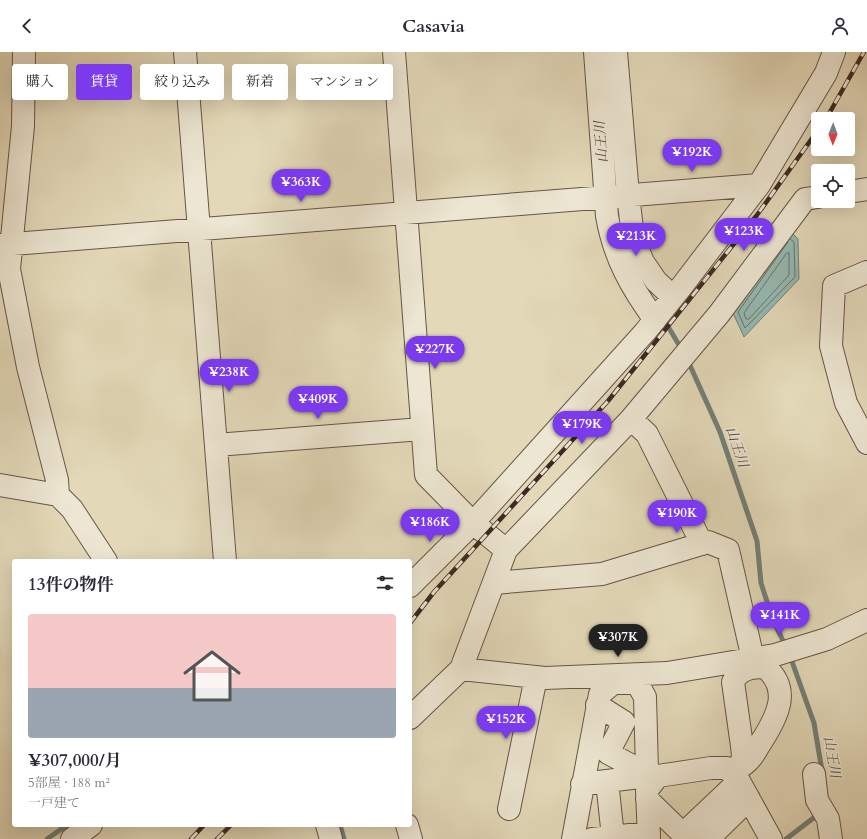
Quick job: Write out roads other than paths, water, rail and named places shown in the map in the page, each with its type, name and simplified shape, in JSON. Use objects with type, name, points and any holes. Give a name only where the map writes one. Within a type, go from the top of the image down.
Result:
[{"type":"street","points":[[24,52],[23,126],[6,244],[9,269],[28,367],[57,480],[58,495]]},
{"type":"street","points":[[186,52],[198,229],[225,559]]},
{"type":"street","points":[[394,52],[426,475],[473,523],[506,550]]},
{"type":"street","points":[[595,52],[617,196],[643,262],[656,281],[663,310]]},
{"type":"street","points":[[616,52],[617,196],[610,231],[620,263],[634,290],[663,310]]},
{"type":"street","points":[[412,584],[473,523],[663,310],[759,185],[826,72],[834,52]]},
{"type":"street","points":[[6,244],[759,185]]},
{"type":"street","points":[[855,191],[867,189]]},
{"type":"street","points":[[412,716],[461,669],[506,550],[630,419],[719,314],[805,199],[811,198]]},
{"type":"street","points":[[867,272],[834,286],[831,346],[846,403],[867,443]]},
{"type":"street","points":[[630,419],[647,434],[702,544]]},
{"type":"street","points":[[216,445],[422,429]]},
{"type":"street","points":[[0,485],[58,495],[72,509],[105,559]]},
{"type":"street","points":[[494,583],[602,574],[708,542],[728,550],[753,659]]},
{"type":"street","points":[[461,669],[536,677],[617,679],[667,673],[753,659],[785,652],[827,639],[867,620]]},
{"type":"street","points":[[509,809],[536,677]]},
{"type":"street","points":[[573,839],[582,784],[600,694],[617,679],[637,683],[645,697],[647,771],[643,784],[643,836],[604,838],[607,781]]},
{"type":"street","points":[[598,705],[624,722],[608,753],[636,768],[643,784],[686,836],[740,780]]},
{"type":"street","points":[[582,784],[607,781],[643,784],[658,776],[711,768],[727,768],[740,780],[771,839]]},
{"type":"street","points":[[814,774],[817,800],[823,809],[831,839]]},
{"type":"street","points":[[708,839],[740,780]]},
{"type":"street","points":[[72,839],[88,827]]},
{"type":"street","points":[[328,827],[331,839]]},
{"type":"street","points":[[408,827],[411,839]]},
{"type":"water","points":[[790,231],[798,239],[799,279],[744,337],[733,313]]},
{"type":"waterway","name":"山王川","points":[[614,161],[616,191]]},
{"type":"waterway","name":"山王川","points":[[617,201],[619,222]]},
{"type":"waterway","name":"山王川","points":[[663,318],[682,350]]},
{"type":"waterway","name":"山王川","points":[[688,361],[720,432],[757,541],[761,583],[773,620],[786,647]]},
{"type":"waterway","name":"山王川","points":[[790,656],[814,723],[822,771]]},
{"type":"waterway","name":"山王川","points":[[786,839],[820,813]]},
{"type":"waterway","points":[[47,839],[64,827]]},
{"type":"waterway","points":[[341,827],[344,839]]},
{"type":"railway","points":[[830,112],[864,52]]},
{"type":"railway","points":[[412,620],[434,592],[608,401],[757,215],[811,140]]},
{"type":"railway","points":[[191,839],[202,827]]},
{"type":"railway","points":[[217,839],[229,827]]}]
